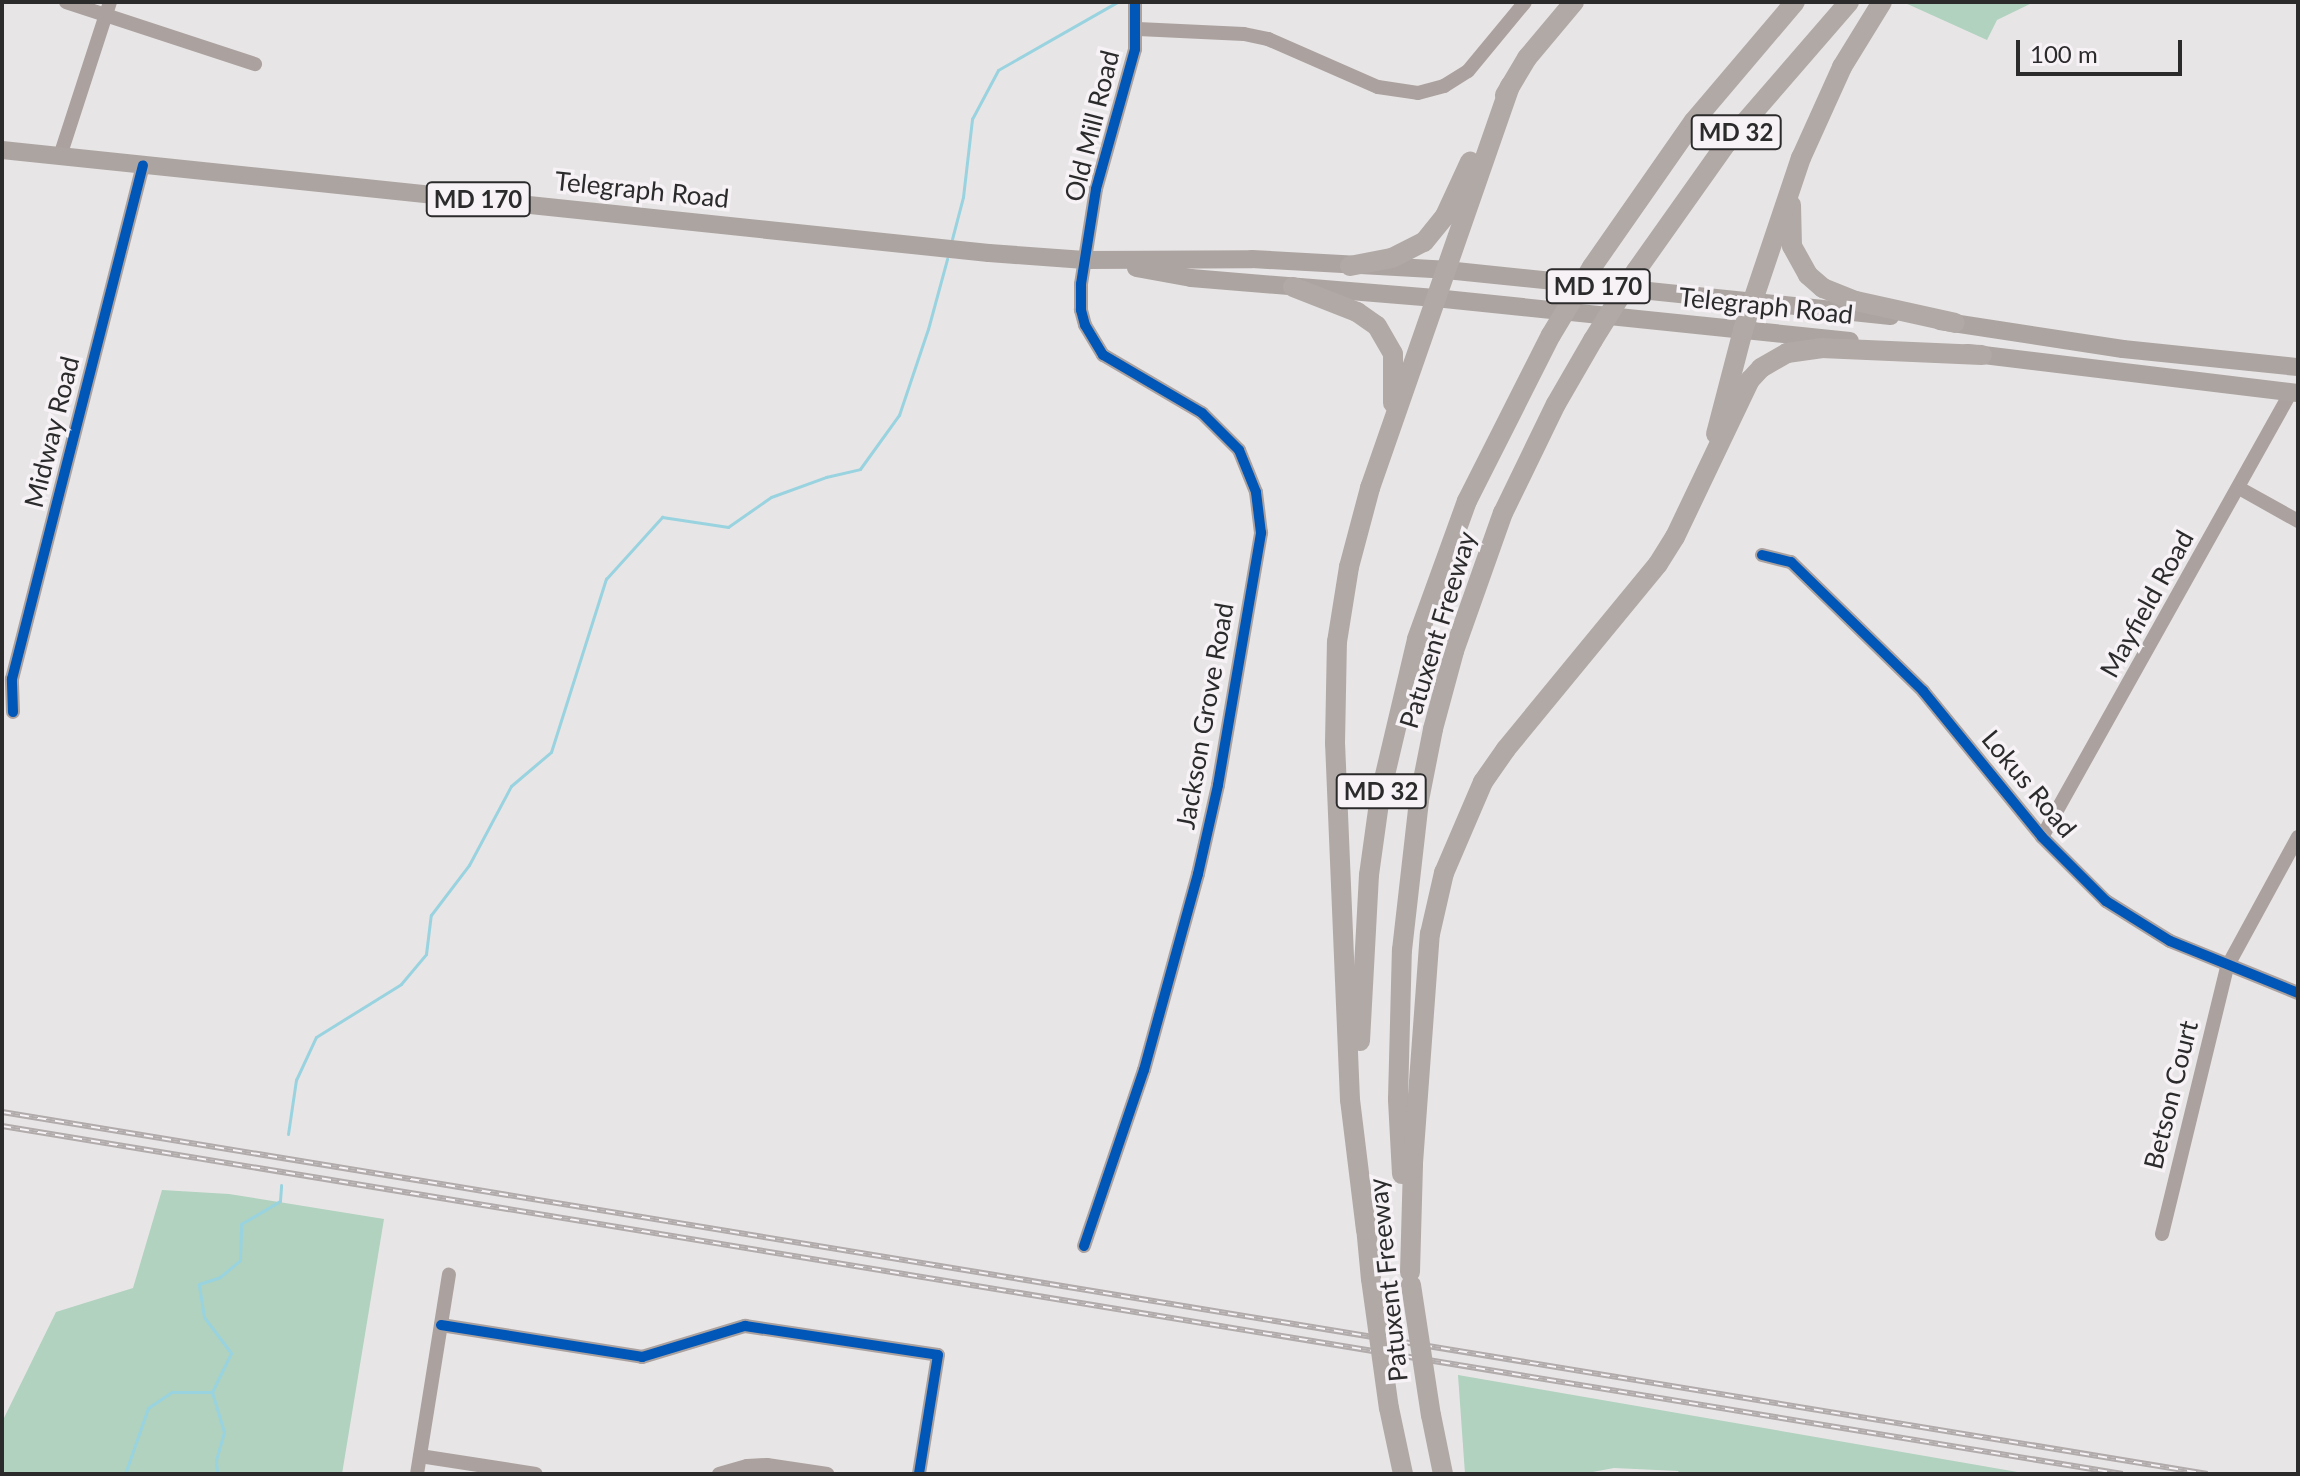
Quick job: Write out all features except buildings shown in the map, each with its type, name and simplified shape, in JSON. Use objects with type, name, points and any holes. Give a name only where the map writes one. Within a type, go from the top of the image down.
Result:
[{"type":"highway","points":[[1350,266],[1408,252],[1434,233],[1510,86],[1535,48],[1574,2]]},
{"type":"highway","name":"Patuxent Freeway","points":[[1403,1474],[1389,1408],[1371,1279],[1360,1100],[1364,949],[1373,843],[1395,721],[1417,639],[1467,501],[1551,335],[1592,267],[1694,121],[1795,2]]},
{"type":"highway","name":"Patuxent Freeway","points":[[1443,1474],[1410,1278],[1399,1112],[1398,1019],[1408,878],[1433,729],[1477,580],[1528,461],[1593,340],[1636,271],[1726,144],[1849,2]]},
{"type":"highway","points":[[1697,491],[1751,302],[1801,158],[1842,67],[1882,2]]},
{"type":"highway","points":[[1366,1230],[1350,1100],[1334,703],[1337,642],[1349,567],[1388,436],[1510,86]]},
{"type":"highway","points":[[1801,158],[1790,208],[1789,232],[1792,246],[1808,275],[1838,296],[1955,323]]},
{"type":"highway","points":[[1293,287],[1357,312],[1387,338],[1395,371],[1388,436]]},
{"type":"highway","points":[[1410,1278],[1426,969],[1435,904],[1452,850],[1483,782],[1506,749],[1636,593],[1675,537],[1750,380],[1773,359],[1787,353],[1821,348],[1982,355]]},
{"type":"main road","name":"Telegraph Road","points":[[2,150],[1085,260],[1191,278],[1435,298],[1982,355],[2294,392]]},
{"type":"main road","name":"Telegraph Road","points":[[1085,260],[1252,259],[1446,270],[1955,323],[2123,349],[2298,367]]},
{"type":"street","points":[[66,2],[108,8],[255,64]]},
{"type":"street","name":"Old Mill Road","points":[[1085,260],[1102,163],[1130,70],[1138,29],[1135,2]]},
{"type":"street","points":[[1138,29],[1244,34],[1268,39],[1378,87],[1418,93],[1444,86],[1468,71],[1525,2]]},
{"type":"street","points":[[60,156],[108,8]]},
{"type":"street","name":"Midway Road","points":[[13,712],[12,679],[143,165]]},
{"type":"street","name":"Jackson Grove Road","points":[[1084,1246],[1144,1070],[1198,874],[1218,785],[1261,533],[1249,471],[1221,428],[1184,401],[1117,366],[1092,340],[1081,310],[1085,260]]},
{"type":"street","name":"Mayfield Road","points":[[2042,837],[2294,392]]},
{"type":"street","points":[[2239,488],[2298,521]]},
{"type":"street","name":"Lokus Road","points":[[1762,555],[1791,562],[1923,691],[2042,837],[2106,901],[2170,941],[2227,967],[2298,993]]},
{"type":"street","name":"Betson Court","points":[[2162,1234],[2227,967],[2298,837]]},
{"type":"street","points":[[417,1474],[449,1275]]},
{"type":"street","points":[[441,1325],[642,1357],[745,1326],[938,1355],[919,1474]]},
{"type":"street","points":[[420,1456],[536,1474]]},
{"type":"street","points":[[719,1474],[747,1466],[767,1465],[827,1474]]},
{"type":"green space","points":[[1903,2],[2034,2],[1997,20],[1987,40]]},
{"type":"green space","points":[[162,1190],[229,1194],[384,1219],[342,1474],[2,1474],[2,1422],[56,1312],[133,1288]]},
{"type":"green space","points":[[1458,1375],[2029,1474],[1680,1474],[1678,1471],[1614,1468],[1582,1474],[1465,1474]]},
{"type":"waterway","points":[[952,239],[963,197],[972,119],[998,70],[1117,2]]},
{"type":"waterway","points":[[288,1134],[296,1080],[316,1037],[401,984],[426,954],[431,915],[469,865],[511,786],[551,752],[606,579],[662,517],[728,527],[771,497],[826,477],[860,469],[899,415],[928,329],[947,259]]},
{"type":"waterway","points":[[217,1474],[216,1460],[224,1432],[212,1392],[231,1353],[204,1317],[199,1284],[220,1277],[240,1260],[241,1224],[280,1201],[281,1185]]},
{"type":"waterway","points":[[125,1474],[148,1408],[172,1392],[212,1392]]},
{"type":"railway","points":[[2,1112],[2207,1474]]},
{"type":"railway","points":[[2,1126],[2123,1474]]},
{"type":"cycle path","points":[[1084,1246],[1144,1070],[1198,874],[1218,785],[1261,533],[1256,492],[1239,450],[1202,413],[1103,355],[1085,325],[1081,310],[1081,284],[1096,189],[1135,49],[1135,2]]},
{"type":"cycle path","points":[[13,712],[12,679],[143,165]]},
{"type":"cycle path","points":[[1762,555],[1791,562],[1923,691],[2042,837],[2106,901],[2170,941],[2298,993]]},
{"type":"cycle path","points":[[441,1325],[642,1357],[745,1326],[938,1355],[919,1474]]}]
